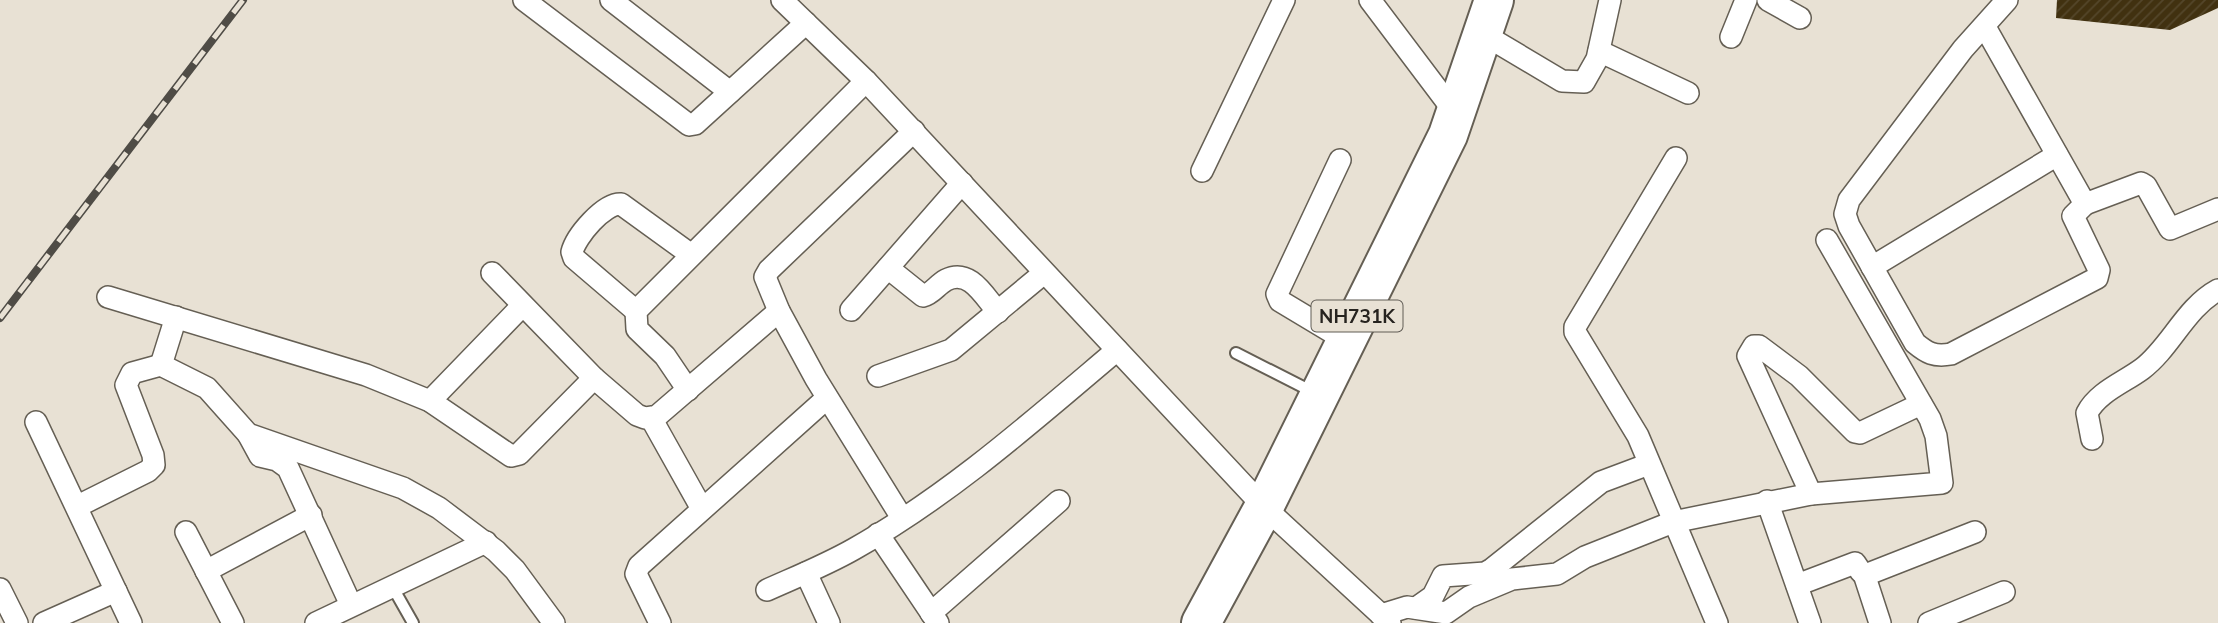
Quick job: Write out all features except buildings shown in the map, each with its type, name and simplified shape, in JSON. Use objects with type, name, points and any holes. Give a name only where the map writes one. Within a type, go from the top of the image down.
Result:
[{"type":"highway","name":"NH731K","points":[[1201,623],[1264,507],[1456,114],[1488,17]]},
{"type":"street","points":[[524,0],[683,123],[695,124],[806,23]]},
{"type":"street","points":[[611,0],[730,92]]},
{"type":"street","points":[[782,0],[866,80],[1264,507],[1385,619],[1402,608],[1446,613],[1469,597],[1512,579],[1557,574],[1585,556],[1673,522],[1811,494],[1942,483],[1934,429],[1827,240]]},
{"type":"street","points":[[1202,171],[1284,0]]},
{"type":"street","points":[[1370,0],[1456,114]]},
{"type":"street","points":[[1488,17],[1563,81],[1577,84],[1585,82],[1591,74],[1611,0]]},
{"type":"street","points":[[1731,37],[1746,0]]},
{"type":"street","points":[[1768,0],[1800,19]]},
{"type":"street","points":[[2007,0],[1963,49],[1849,200],[1845,214],[1915,343],[1926,353],[1938,357],[1951,355],[2097,278],[2099,270],[2073,216],[2085,204],[2141,183],[2146,186],[2170,229],[2218,209]]},
{"type":"street","points":[[1984,27],[2085,204]]},
{"type":"street","points":[[1599,51],[1688,93]]},
{"type":"street","points":[[636,311],[866,80]]},
{"type":"street","points":[[902,518],[827,398],[779,311],[767,283],[769,270],[914,131]]},
{"type":"street","points":[[1872,267],[2057,155]]},
{"type":"street","points":[[1676,158],[1575,327],[1575,332],[1628,416],[1717,623]]},
{"type":"street","points":[[1340,160],[1277,294],[1280,301],[1345,340]]},
{"type":"street","points":[[851,310],[962,183]]},
{"type":"street","points":[[688,390],[665,356],[637,329],[636,311],[574,258],[572,252],[577,240],[608,208],[621,204],[690,254]]},
{"type":"street","points":[[887,268],[923,296],[949,279],[958,276],[968,279],[998,312]]},
{"type":"street","points":[[492,273],[594,378],[637,415],[651,418],[702,509]]},
{"type":"street","points":[[878,376],[943,355],[1044,273]]},
{"type":"street","points":[[2092,439],[2087,413],[2093,402],[2144,368],[2188,316],[2218,290]]},
{"type":"street","points":[[108,296],[346,368],[430,401],[511,456],[519,454],[594,378]]},
{"type":"street","points":[[430,401],[522,306]]},
{"type":"street","points":[[651,418],[688,390],[779,311]]},
{"type":"street","points":[[161,365],[176,317]]},
{"type":"street","points":[[1811,494],[1748,356],[1754,346],[1759,346],[1799,376],[1855,432],[1860,433],[1921,404]]},
{"type":"street","points":[[767,590],[806,573],[902,518],[1022,431],[1117,350]]},
{"type":"street","points":[[78,506],[148,471],[154,465],[153,455],[126,385],[132,373],[161,365],[207,387],[248,435],[260,456],[277,460],[288,468],[351,606]]},
{"type":"street","points":[[660,623],[636,570],[827,398]]},
{"type":"street","points":[[36,422],[131,623]]},
{"type":"street","points":[[248,435],[402,488],[439,508],[486,542],[515,570],[553,623]]},
{"type":"street","points":[[1416,608],[1433,596],[1443,576],[1492,569],[1601,482],[1649,464]]},
{"type":"street","points":[[878,534],[935,618],[1059,501]]},
{"type":"street","points":[[1767,502],[1810,623]]},
{"type":"street","points":[[206,571],[311,515]]},
{"type":"street","points":[[186,532],[233,623]]},
{"type":"street","points":[[1864,574],[1975,532]]},
{"type":"street","points":[[316,623],[486,542]]},
{"type":"street","points":[[1797,585],[1855,563],[1864,574],[1880,623]]},
{"type":"street","points":[[806,573],[830,623]]},
{"type":"street","points":[[0,589],[17,623]]},
{"type":"street","points":[[44,623],[116,590]]},
{"type":"street","points":[[1929,623],[2004,592]]},
{"type":"lane","points":[[1236,353],[1318,395]]},
{"type":"lane","points":[[392,586],[413,623]]},
{"type":"railway","points":[[0,318],[243,0]]}]
